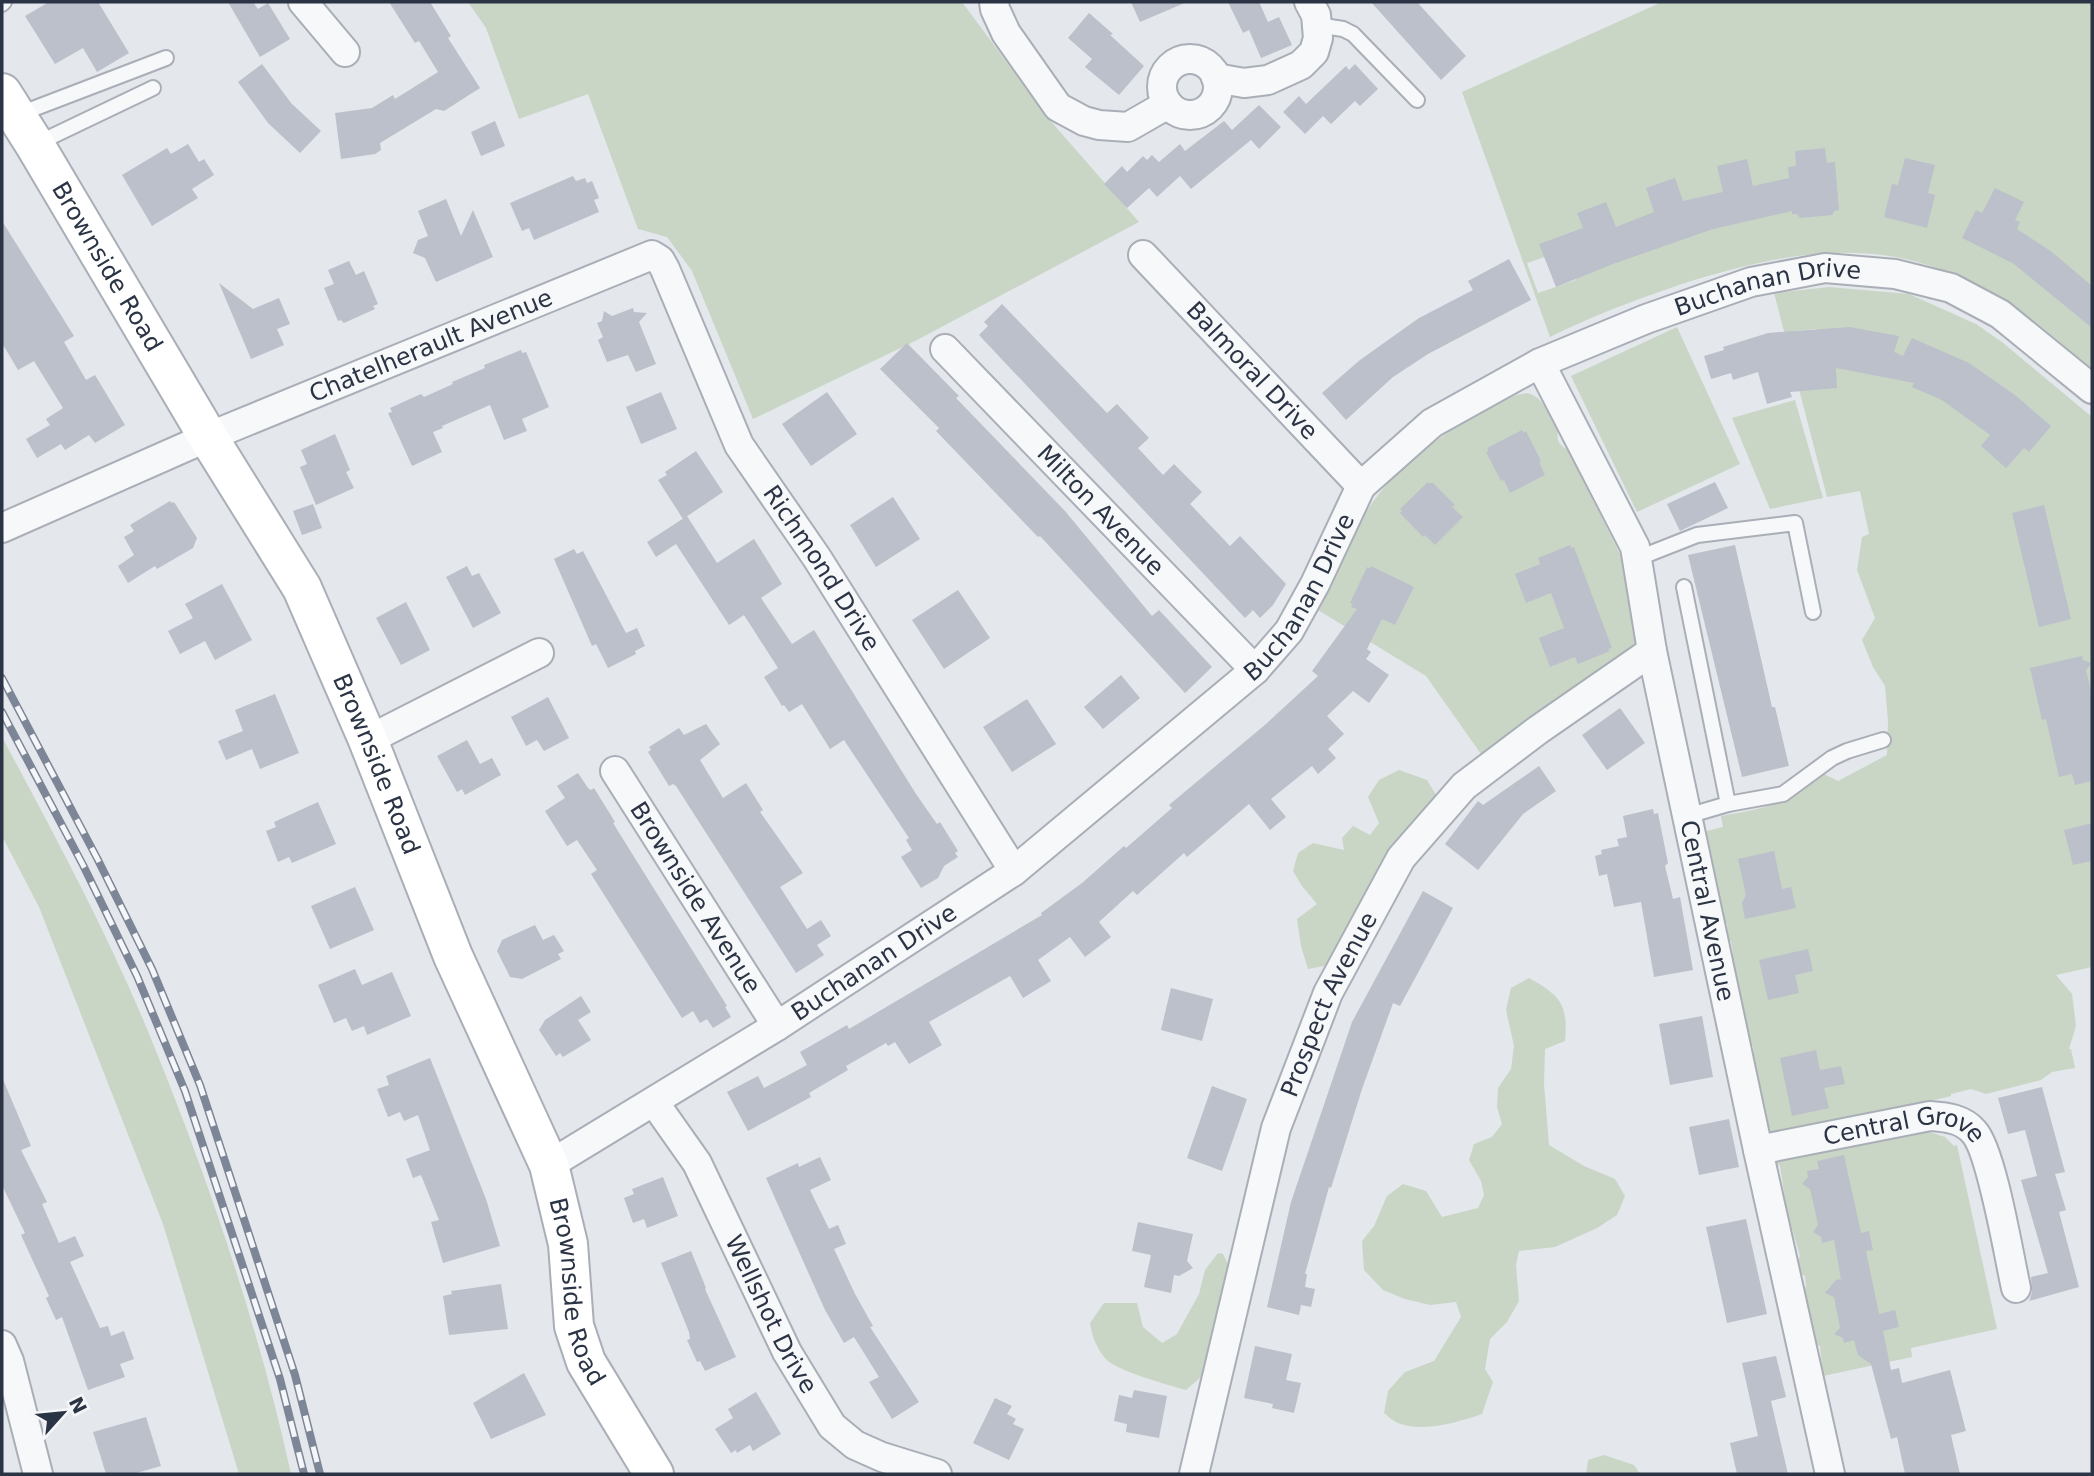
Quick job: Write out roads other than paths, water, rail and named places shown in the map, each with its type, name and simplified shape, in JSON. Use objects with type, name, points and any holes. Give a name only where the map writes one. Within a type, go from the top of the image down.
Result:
[{"type":"street","points":[[303,2],[345,52]]},
{"type":"street","points":[[994,2],[1006,33],[1058,107],[1084,121],[1128,127],[1168,104]]},
{"type":"street","points":[[1216,78],[1244,83],[1268,80],[1301,65],[1314,52],[1318,38],[1313,14]]},
{"type":"street","points":[[1187,59],[1205,63],[1216,78],[1216,96],[1205,110],[1188,114],[1179,112],[1168,104],[1162,91],[1162,82],[1171,66],[1178,61],[1187,59]]},
{"type":"street","name":"Brownside Road","points":[[18,118],[208,437],[302,588],[368,740],[453,956],[549,1165],[569,1244],[574,1326],[586,1362],[654,1474]]},
{"type":"street","name":"Chatelherault Avenue","points":[[2,528],[208,437],[652,255]]},
{"type":"street","name":"Richmond Drive","points":[[652,255],[660,260],[665,269],[739,445],[845,601],[1014,871]]},
{"type":"street","name":"Balmoral Drive","points":[[1143,256],[1361,486]]},
{"type":"street","name":"Buchanan Drive","points":[[549,1165],[776,1026],[1014,871],[1255,670],[1289,631],[1315,584],[1361,486],[1432,423],[1540,363],[1646,319],[1751,282],[1825,268],[1895,274],[1951,288],[2000,314],[2092,389]]},
{"type":"street","name":"Milton Avenue","points":[[944,349],[1255,670]]},
{"type":"street","name":"Central Avenue","points":[[1540,363],[1634,547],[1652,651],[1830,1474]]},
{"type":"street","name":"Prospect Avenue","points":[[1194,1474],[1276,1128],[1328,993],[1401,858],[1464,786],[1538,730],[1652,651]]},
{"type":"street","points":[[368,740],[539,653]]},
{"type":"street","name":"Brownside Avenue","points":[[615,771],[776,1026]]},
{"type":"street","name":"Wellshot Drive","points":[[654,1102],[697,1163],[787,1352],[832,1426],[855,1445],[882,1457],[937,1474]]},
{"type":"street","name":"Central Grove","points":[[1758,1150],[1930,1116],[1953,1118],[1975,1132],[1986,1153],[2016,1288]]},
{"type":"street","points":[[2,1345],[9,1361],[38,1474]]},
{"type":"lane","points":[[1313,14],[1353,34],[1417,100]]},
{"type":"lane","points":[[18,118],[166,58]]},
{"type":"lane","points":[[18,118],[153,89]]},
{"type":"lane","points":[[1636,559],[1697,535],[1795,523],[1814,612]]},
{"type":"lane","points":[[1684,587],[1728,804]]},
{"type":"lane","points":[[1687,816],[1728,804],[1783,794],[1832,758],[1883,740]]},
{"type":"railway","points":[[2,678],[152,969],[200,1085],[295,1375],[320,1474]]},
{"type":"railway","points":[[2,712],[83,865],[137,976],[185,1091],[280,1379],[304,1474]]}]
